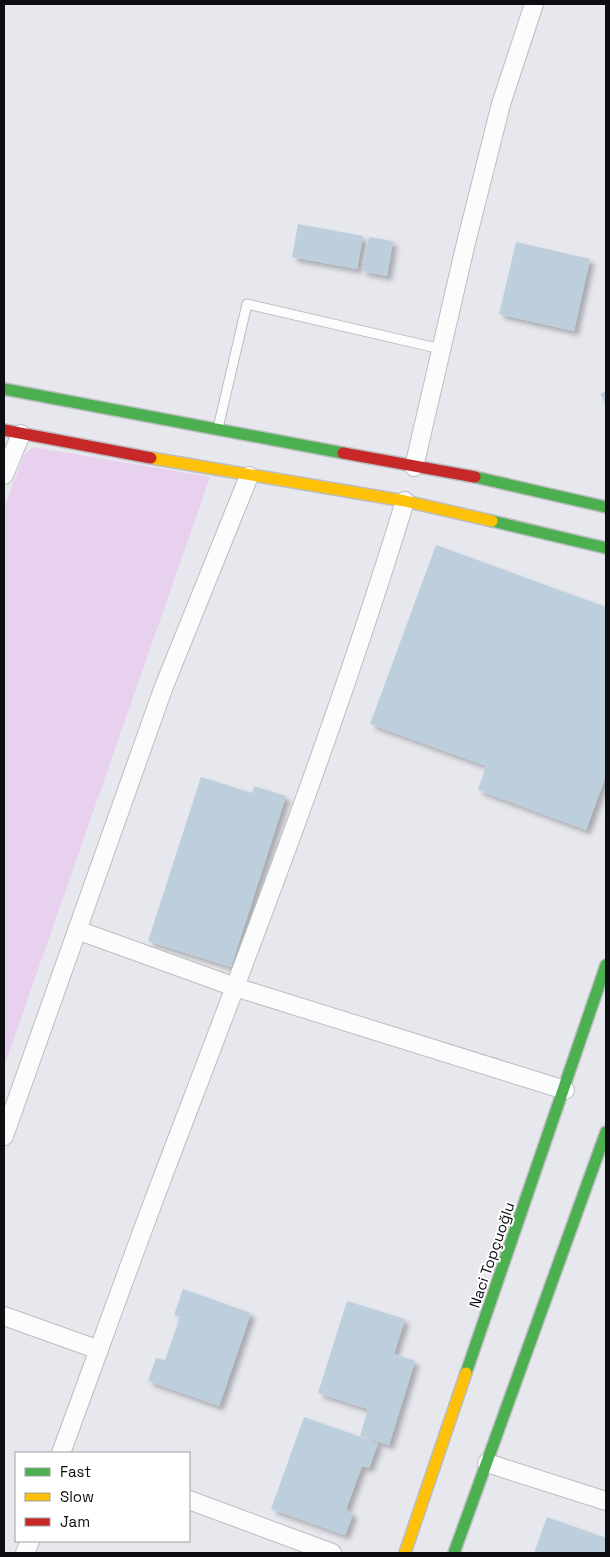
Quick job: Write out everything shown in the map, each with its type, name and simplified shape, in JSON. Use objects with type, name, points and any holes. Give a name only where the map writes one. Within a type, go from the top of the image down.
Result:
[{"type":"street","points":[[414,467],[501,104],[534,4]]},
{"type":"street","points":[[4,389],[414,467],[504,482],[606,507]]},
{"type":"street","points":[[4,475],[12,432],[249,476],[405,501],[606,548]]},
{"type":"street","points":[[4,1136],[163,689],[249,476]]},
{"type":"street","points":[[62,1452],[370,618],[405,501]]},
{"type":"street","points":[[77,930],[235,987],[565,1090]]},
{"type":"street","name":"Naci Topçuoğlu","points":[[405,1553],[606,966]]},
{"type":"street","points":[[454,1553],[606,1132]]},
{"type":"street","points":[[4,1316],[99,1350]]},
{"type":"street","points":[[487,1463],[606,1500]]},
{"type":"street","points":[[190,1500],[332,1553]]},
{"type":"lane","points":[[218,430],[247,304],[441,349]]},
{"type":"shaded area","points":[[33,447],[210,477],[4,1067],[4,508],[24,455]]},
{"type":"building","points":[[298,224],[363,236],[357,269],[292,257]]},
{"type":"building","points":[[369,237],[393,241],[387,276],[362,271]]},
{"type":"building","points":[[516,242],[590,259],[574,331],[499,314]]},
{"type":"building","points":[[606,391],[606,404],[600,394]]},
{"type":"building","points":[[436,545],[606,607],[606,775],[586,830],[478,790],[486,766],[370,724]]},
{"type":"building","points":[[201,777],[252,793],[254,786],[286,796],[231,967],[148,941]]},
{"type":"building","points":[[183,1289],[251,1313],[219,1406],[148,1381],[156,1358],[165,1360],[180,1317],[174,1315]]},
{"type":"building","points":[[347,1301],[405,1319],[394,1354],[415,1361],[389,1445],[360,1436],[368,1409],[318,1393]]},
{"type":"building","points":[[304,1417],[378,1443],[369,1468],[362,1466],[346,1509],[353,1514],[345,1535],[271,1509]]},
{"type":"building","points":[[547,1517],[606,1538],[606,1553],[534,1553]]},
{"type":"traffic: fast","points":[[4,389],[343,453]]},
{"type":"traffic: fast","points":[[475,477],[606,507]]},
{"type":"traffic: fast","points":[[492,521],[606,548]]},
{"type":"traffic: fast","points":[[466,1373],[606,965]]},
{"type":"traffic: fast","points":[[454,1553],[606,1132]]},
{"type":"traffic: slow","points":[[151,458],[405,501],[492,521]]},
{"type":"traffic: slow","points":[[405,1553],[466,1373]]},
{"type":"traffic: jam","points":[[4,430],[151,458]]},
{"type":"traffic: jam","points":[[343,453],[475,477]]}]
